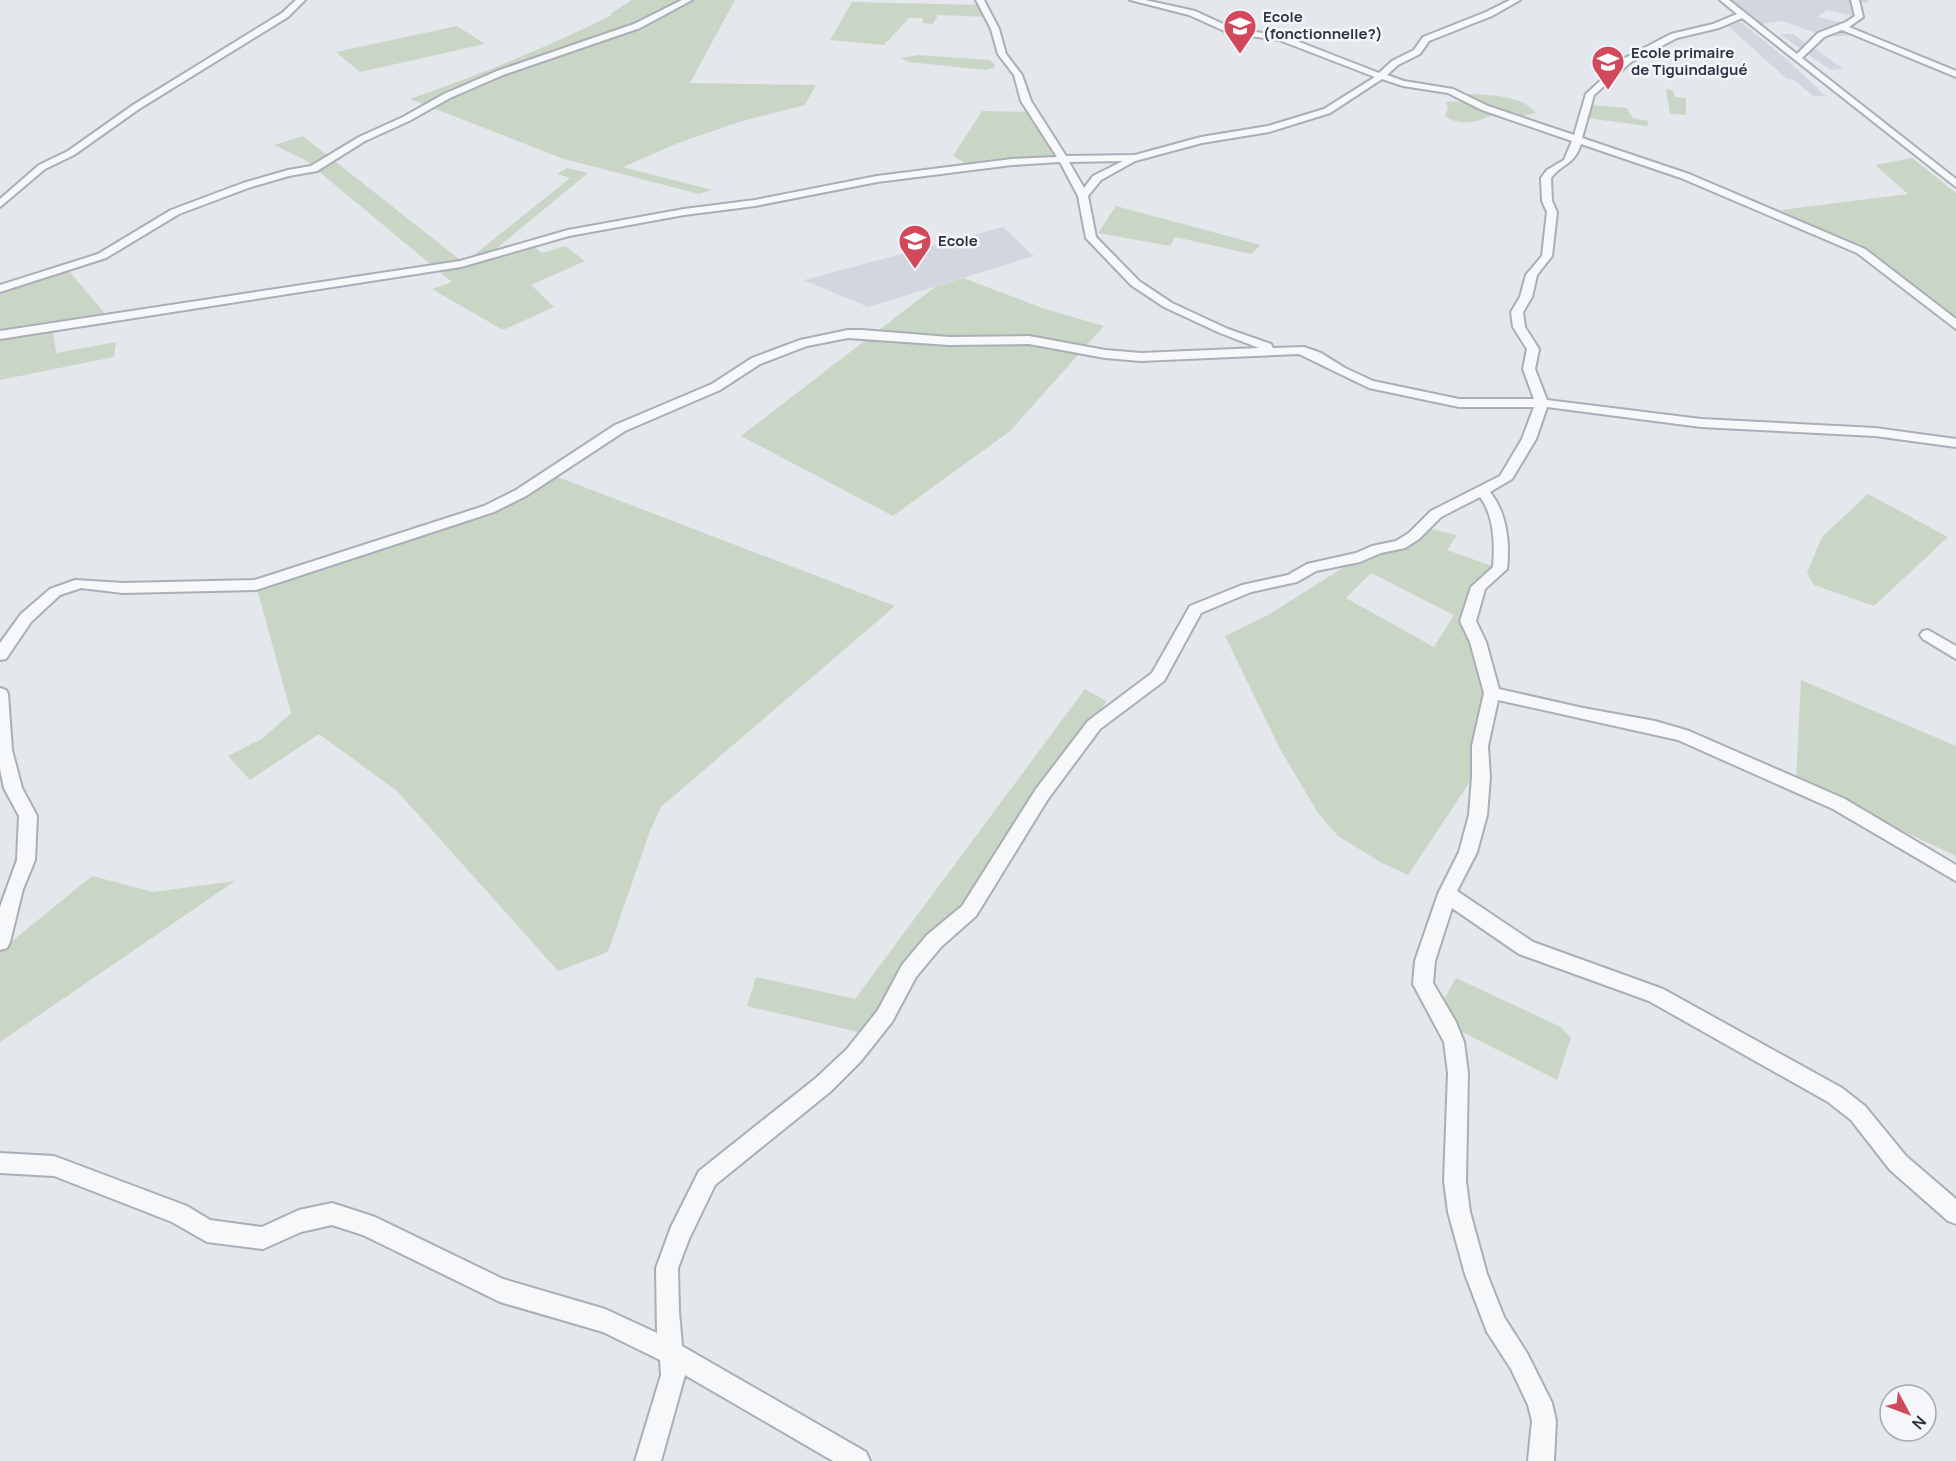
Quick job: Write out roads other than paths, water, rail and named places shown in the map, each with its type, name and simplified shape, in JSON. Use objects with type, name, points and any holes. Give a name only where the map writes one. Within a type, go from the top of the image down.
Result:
[{"type":"street","points":[[0,204],[42,167],[71,153],[249,35],[285,15],[301,0]]},
{"type":"street","points":[[0,290],[102,256],[147,227],[186,208],[246,185],[288,173],[314,169],[362,139],[406,119],[447,96],[500,73],[618,32],[665,13],[688,0]]},
{"type":"street","points":[[980,0],[995,28],[1002,54],[1018,75],[1026,101],[1083,196],[1091,238],[1135,283],[1168,305],[1252,343],[1279,350]]},
{"type":"street","points":[[1134,0],[1192,13],[1232,31],[1281,38],[1350,66],[1413,86],[1457,93],[1485,108],[1685,176],[1861,251],[1956,325]]},
{"type":"street","points":[[1083,196],[1097,178],[1135,158],[1201,140],[1269,129],[1327,111],[1373,83],[1395,63],[1417,52],[1426,39],[1489,14],[1516,0]]},
{"type":"street","points":[[1724,0],[1956,183]]},
{"type":"street","points":[[1797,58],[1821,35],[1859,17],[1855,0]]},
{"type":"street","points":[[648,1461],[673,1375],[667,1311],[668,1268],[679,1235],[707,1178],[823,1084],[855,1055],[885,1016],[909,971],[934,941],[969,911],[1063,764],[1094,725],[1158,677],[1195,610],[1247,588],[1292,579],[1312,567],[1338,563],[1377,549],[1400,545],[1414,536],[1436,514],[1505,479],[1529,439],[1542,404],[1529,372],[1527,359],[1533,349],[1519,327],[1516,315],[1526,297],[1532,275],[1547,256],[1552,213],[1547,201],[1546,178],[1550,172],[1567,162],[1573,154],[1590,94],[1628,60],[1674,36],[1716,26],[1742,15]]},
{"type":"street","points":[[1842,27],[1956,74]]},
{"type":"street","points":[[0,335],[461,264],[568,233],[684,212],[755,203],[877,179],[1012,162],[1135,158]]},
{"type":"street","points":[[0,655],[26,618],[55,592],[80,583],[123,588],[256,585],[489,509],[521,493],[620,428],[716,387],[756,361],[804,343],[838,336],[862,334],[949,341],[1029,340],[1105,354],[1141,357],[1300,350],[1317,356],[1368,384],[1459,403],[1542,404],[1701,423],[1875,432],[1956,443]]},
{"type":"street","points":[[1482,491],[1494,506],[1502,550],[1500,569],[1478,587],[1468,621],[1478,642],[1492,693],[1480,746],[1481,777],[1477,823],[1468,852],[1447,894],[1425,961],[1424,984],[1449,1028],[1454,1042],[1458,1073],[1455,1181],[1459,1212],[1476,1274],[1495,1324],[1519,1361],[1540,1404],[1544,1421],[1541,1461]]},
{"type":"street","points":[[1928,635],[1956,654]]},
{"type":"street","points":[[0,693],[5,774],[28,816],[26,860],[14,889],[0,942]]},
{"type":"street","points":[[1492,693],[1683,735],[1839,804],[1956,873]]},
{"type":"street","points":[[1447,894],[1504,935],[1527,948],[1656,995],[1835,1095],[1858,1113],[1898,1163],[1956,1213]]},
{"type":"street","points":[[0,1163],[54,1166],[179,1214],[207,1231],[246,1238],[263,1238],[299,1221],[332,1214],[367,1225],[500,1290],[605,1321],[672,1354],[857,1461]]},
{"type":"place","name":"Ecole (fonctionnelle?)","points":[[1240,55]]},
{"type":"place","name":"Ecole primaire de Tiguindalgué","points":[[1608,91]]},
{"type":"place","name":"Ecole","points":[[915,270]]}]
